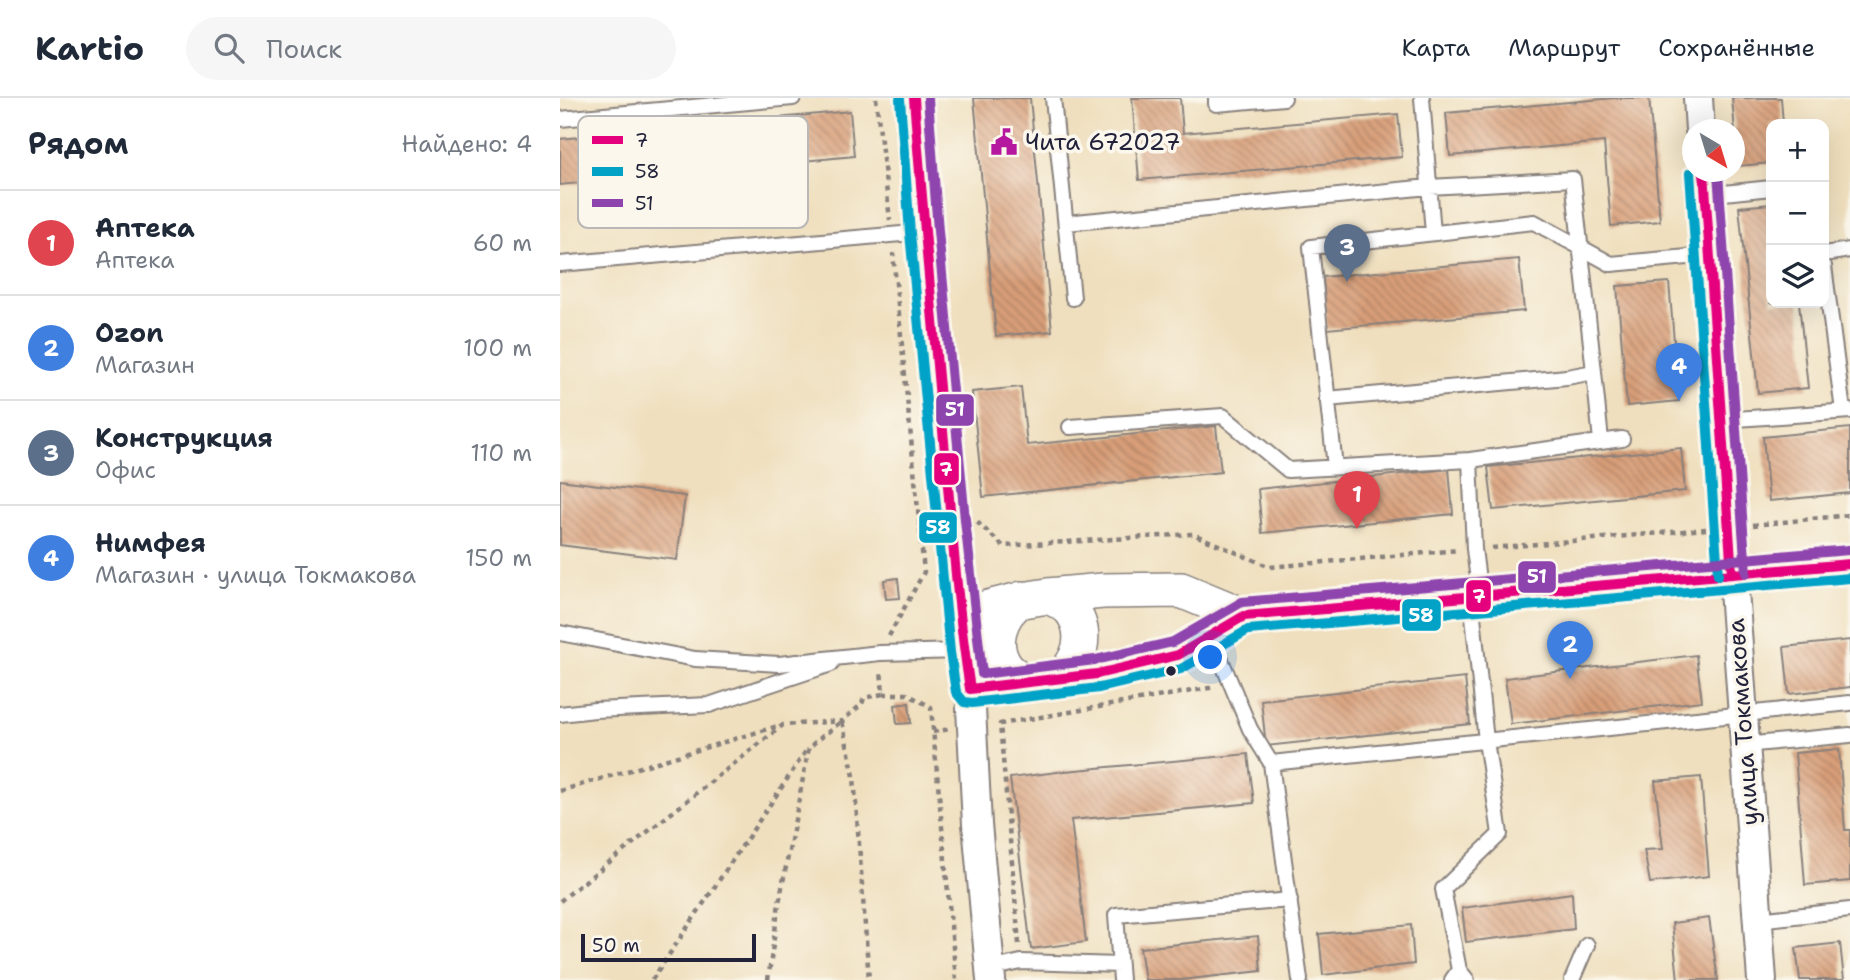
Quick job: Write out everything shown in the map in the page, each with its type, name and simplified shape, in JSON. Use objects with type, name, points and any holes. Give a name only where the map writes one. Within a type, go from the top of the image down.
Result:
[{"type":"street","points":[[915,98],[924,232],[964,651],[970,689],[977,824],[990,974]]},
{"type":"street","points":[[1698,98],[1699,119]]},
{"type":"street","name":"улица Токмакова","points":[[1705,183],[1762,980]]},
{"type":"street","points":[[970,689],[1097,674],[1178,655],[1244,616],[1850,564]]},
{"type":"street","points":[[961,615],[1035,598],[1103,591],[1181,590],[1244,616]]},
{"type":"street","points":[[1035,598],[1063,602],[1073,612],[1079,627],[1077,659],[1067,673],[1043,681],[1016,677],[1005,667],[999,652],[998,636],[1002,620],[1011,606],[1035,598]]},
{"type":"lane","points":[[593,116],[793,98]]},
{"type":"lane","points":[[1053,98],[1073,298]]},
{"type":"lane","points":[[1216,101],[1284,98]]},
{"type":"lane","points":[[1422,98],[1433,233]]},
{"type":"lane","points":[[560,119],[578,117]]},
{"type":"lane","points":[[1066,223],[1429,187],[1573,179],[1601,442]]},
{"type":"lane","points":[[1705,183],[1766,188]]},
{"type":"lane","points":[[1335,467],[1311,247],[1534,222],[1611,264],[1710,255]]},
{"type":"lane","points":[[560,264],[924,232]]},
{"type":"lane","points":[[1829,253],[1850,250]]},
{"type":"lane","points":[[1722,420],[1847,411],[1829,298]]},
{"type":"lane","points":[[1327,399],[1567,377],[1594,372]]},
{"type":"lane","points":[[1070,427],[1223,416],[1288,470],[1470,460],[1622,439]]},
{"type":"lane","points":[[1459,977],[1443,889],[1500,834],[1486,741],[1470,460]]},
{"type":"lane","points":[[560,633],[695,659],[779,664],[880,653],[964,651]]},
{"type":"lane","points":[[1211,636],[1250,729],[1271,763],[1300,980]]},
{"type":"lane","points":[[560,714],[709,705],[856,656]]},
{"type":"lane","points":[[1271,763],[1850,703]]},
{"type":"lane","points":[[1744,745],[1850,735]]},
{"type":"lane","points":[[990,974],[1021,962],[1120,973],[1116,915],[1290,900]]},
{"type":"lane","points":[[1758,920],[1850,910]]},
{"type":"lane","points":[[1573,980],[1587,945]]},
{"type":"path","points":[[876,98],[892,235],[924,572],[880,653],[883,694]]},
{"type":"path","points":[[1021,962],[1000,724],[1221,686],[1228,676]]},
{"type":"path","points":[[652,980],[808,747],[862,704],[864,698],[883,694],[907,695],[931,707],[956,980]]},
{"type":"path","points":[[560,790],[783,725],[842,721]]},
{"type":"path","points":[[842,721],[854,776],[869,980]]},
{"type":"path","points":[[560,901],[783,725]]},
{"type":"path","points":[[768,980],[779,903],[808,747]]},
{"type":"building","points":[[974,98],[1030,98],[1052,331],[996,336]]},
{"type":"building","points":[[1132,98],[1180,98],[1183,133],[1398,114],[1402,157],[1139,180]]},
{"type":"building","points":[[1614,98],[1649,98],[1660,221],[1611,226],[1604,142],[1450,156],[1446,113]]},
{"type":"building","points":[[1732,98],[1781,98],[1783,119],[1766,119],[1766,163],[1745,165],[1745,119],[1734,119]]},
{"type":"building","points":[[850,111],[854,156],[808,161],[808,116],[798,116]]},
{"type":"building","points":[[578,137],[578,183],[560,185],[560,139]]},
{"type":"building","points":[[1766,204],[1766,308],[1800,308],[1808,388],[1758,393],[1739,207]]},
{"type":"building","points":[[1519,259],[1524,311],[1327,329],[1323,277]]},
{"type":"building","points":[[1669,282],[1679,401],[1627,406],[1617,286]]},
{"type":"building","points":[[1021,387],[1027,445],[1216,426],[1221,472],[983,497],[972,392]]},
{"type":"building","points":[[1850,428],[1850,493],[1769,501],[1763,437]]},
{"type":"building","points":[[1681,448],[1685,491],[1493,510],[1488,467]]},
{"type":"building","points":[[1449,469],[1453,514],[1262,533],[1258,489]]},
{"type":"building","points":[[560,480],[685,496],[677,560],[560,545]]},
{"type":"building","points":[[898,578],[900,598],[886,599],[884,580]]},
{"type":"building","points":[[1850,640],[1850,687],[1789,694],[1784,647]]},
{"type":"building","points":[[1696,655],[1702,701],[1511,724],[1505,678]]},
{"type":"building","points":[[1465,678],[1470,724],[1266,746],[1261,700]]},
{"type":"building","points":[[909,703],[911,723],[897,724],[895,705]]},
{"type":"building","points":[[1839,749],[1845,830],[1850,830],[1850,881],[1805,885],[1795,753]]},
{"type":"building","points":[[1248,754],[1254,803],[1071,820],[1086,942],[1031,949],[1010,778]]},
{"type":"building","points":[[1701,777],[1709,876],[1650,883],[1644,850],[1663,849],[1655,781]]},
{"type":"building","points":[[1572,893],[1574,929],[1466,942],[1462,908]]},
{"type":"building","points":[[1709,918],[1718,980],[1678,980],[1672,923]]},
{"type":"building","points":[[1411,925],[1414,964],[1323,975],[1319,934]]},
{"type":"building","points":[[1258,936],[1261,971],[1181,980],[1145,980],[1140,948]]},
{"type":"building","points":[[1840,943],[1844,980],[1800,980],[1796,948]]},
{"type":"transit line","name":"7","points":[[914,98],[956,571],[970,689],[1097,674],[1178,655],[1244,616],[1850,564]]},
{"type":"transit line","name":"51","points":[[928,98],[965,520],[982,674],[1095,660],[1173,642],[1242,602],[1849,550]]},
{"type":"transit line","name":"58","points":[[900,99],[910,233],[950,652],[956,692],[964,702],[1099,688],[1181,669],[1248,630],[1850,578]]},
{"type":"transit line","name":"58","points":[[1691,182],[1718,575]]},
{"type":"transit line","name":"7","points":[[1705,182],[1732,574]]},
{"type":"transit line","name":"51","points":[[1719,182],[1746,573]]},
{"type":"place","name":"Чита 672027","points":[[1004,142]]},
{"type":"place","name":"Конструкция","points":[[1347,282]]},
{"type":"place","name":"Нимфея","points":[[1679,401]]},
{"type":"place","name":"Аптека","points":[[1357,529]]},
{"type":"place","name":"Ozon","points":[[1570,679]]}]
